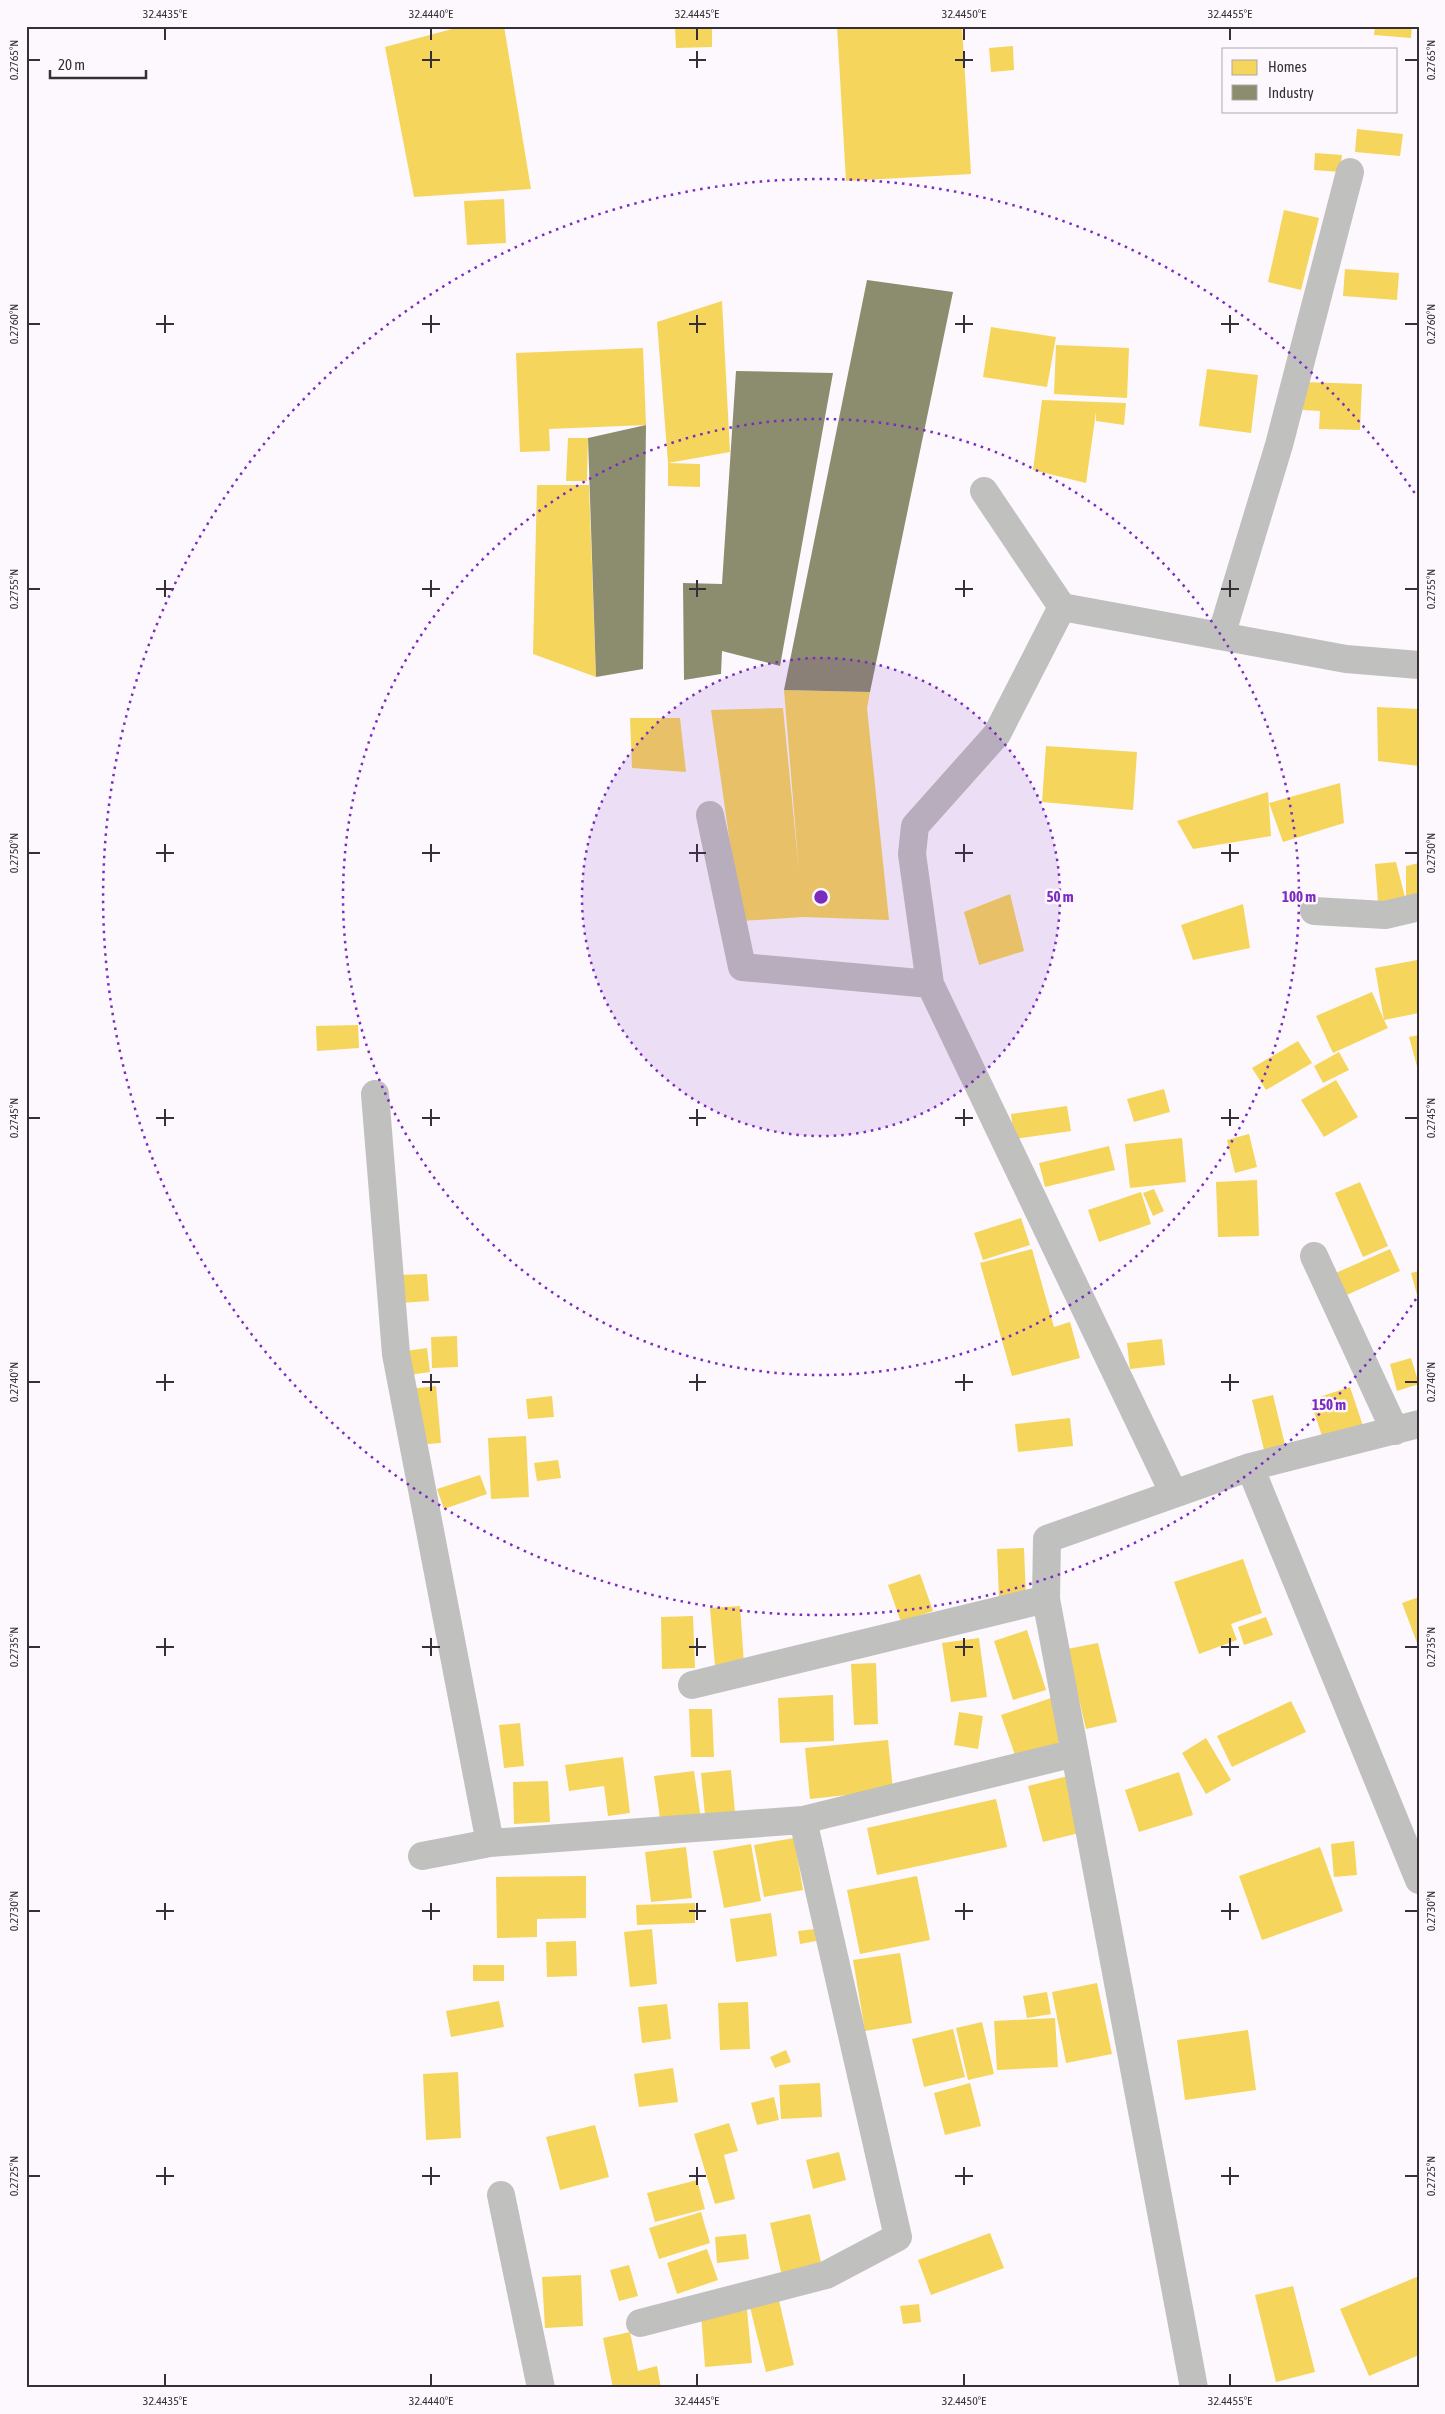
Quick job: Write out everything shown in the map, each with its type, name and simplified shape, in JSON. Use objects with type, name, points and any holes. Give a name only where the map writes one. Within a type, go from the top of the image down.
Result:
[{"type":"street","points":[[1220,636],[1279,445],[1350,172]]},
{"type":"street","points":[[984,491],[1062,607],[1346,659],[1419,665]]},
{"type":"street","points":[[1062,607],[997,734],[915,826],[912,854],[930,984],[1174,1494]]},
{"type":"street","points":[[710,814],[742,968],[930,984]]},
{"type":"street","points":[[1314,911],[1384,914],[1419,907]]},
{"type":"street","points":[[375,1094],[396,1354],[490,1843]]},
{"type":"street","points":[[1194,2388],[1046,1599],[1047,1539],[1250,1467],[1407,1427],[1314,1256]]},
{"type":"street","points":[[1250,1467],[1419,1880]]},
{"type":"street","points":[[692,1685],[1046,1599]]},
{"type":"street","points":[[422,1856],[490,1843],[803,1820],[1075,1753]]},
{"type":"street","points":[[640,2323],[826,2275],[898,2237],[803,1820]]},
{"type":"street","points":[[502,2195],[540,2388]]},
{"type":"building: Homes","points":[[463,26],[504,26],[531,189],[414,197],[385,47]]},
{"type":"building: Homes","points":[[837,26],[962,26],[971,174],[846,181]]},
{"type":"building: Homes","points":[[1375,26],[1412,26],[1411,38],[1374,35]]},
{"type":"building: Homes","points":[[675,28],[712,28],[712,47],[676,48]]},
{"type":"building: Homes","points":[[1013,46],[1014,70],[991,72],[989,48]]},
{"type":"building: Homes","points":[[1357,129],[1403,134],[1400,156],[1355,152]]},
{"type":"building: Homes","points":[[1315,153],[1342,155],[1340,172],[1314,170]]},
{"type":"building: Homes","points":[[504,199],[506,243],[467,245],[464,201]]},
{"type":"building: Homes","points":[[1284,210],[1319,218],[1301,290],[1268,282]]},
{"type":"building: Homes","points":[[1345,269],[1399,273],[1397,300],[1343,296]]},
{"type":"building: Homes","points":[[722,301],[730,452],[668,463],[657,322]]},
{"type":"building: Homes","points":[[991,327],[1056,337],[1047,387],[983,377]]},
{"type":"building: Homes","points":[[1056,345],[1129,348],[1127,398],[1054,394]]},
{"type":"building: Homes","points":[[643,348],[646,425],[549,429],[550,451],[520,452],[516,353]]},
{"type":"building: Homes","points":[[1207,369],[1258,375],[1251,433],[1199,426]]},
{"type":"building: Homes","points":[[1304,382],[1362,384],[1360,430],[1319,429],[1320,411],[1303,410]]},
{"type":"building: Homes","points":[[1042,400],[1126,403],[1124,425],[1096,421],[1096,412],[1086,483],[1033,470]]},
{"type":"building: Homes","points":[[568,438],[588,438],[587,481],[566,481]]},
{"type":"building: Homes","points":[[668,463],[700,464],[700,487],[668,486]]},
{"type":"building: Homes","points":[[537,485],[589,485],[596,677],[533,654]]},
{"type":"building: Homes","points":[[784,690],[870,692],[867,708],[889,920],[803,917],[741,921],[711,710],[783,708],[799,872]]},
{"type":"building: Homes","points":[[1377,707],[1419,709],[1419,766],[1378,761]]},
{"type":"building: Homes","points":[[630,718],[680,718],[686,772],[632,768]]},
{"type":"building: Homes","points":[[1046,746],[1137,752],[1133,810],[1042,802]]},
{"type":"building: Homes","points":[[1340,783],[1344,823],[1283,842],[1269,803]]},
{"type":"building: Homes","points":[[1268,792],[1271,836],[1193,849],[1177,821]]},
{"type":"building: Homes","points":[[1396,862],[1406,901],[1378,902],[1375,864]]},
{"type":"building: Homes","points":[[1419,863],[1419,897],[1406,901],[1406,866]]},
{"type":"building: Homes","points":[[1010,894],[1024,951],[979,965],[964,912]]},
{"type":"building: Homes","points":[[1243,904],[1250,948],[1193,960],[1181,925]]},
{"type":"building: Homes","points":[[1417,960],[1419,1013],[1384,1020],[1375,968]]},
{"type":"building: Homes","points":[[1372,992],[1388,1028],[1333,1053],[1316,1016]]},
{"type":"building: Homes","points":[[358,1025],[359,1048],[317,1051],[316,1026]]},
{"type":"building: Homes","points":[[1419,1035],[1419,1070],[1418,1070],[1409,1037]]},
{"type":"building: Homes","points":[[1298,1041],[1312,1063],[1266,1090],[1252,1068]]},
{"type":"building: Homes","points":[[1339,1052],[1349,1070],[1323,1083],[1314,1066]]},
{"type":"building: Homes","points":[[1336,1080],[1358,1117],[1324,1137],[1301,1100]]},
{"type":"building: Homes","points":[[1164,1089],[1170,1112],[1134,1122],[1127,1099]]},
{"type":"building: Homes","points":[[1067,1106],[1071,1131],[1014,1139],[1011,1114]]},
{"type":"building: Homes","points":[[1249,1134],[1257,1167],[1235,1173],[1227,1140]]},
{"type":"building: Homes","points":[[1182,1138],[1186,1182],[1130,1188],[1125,1144]]},
{"type":"building: Homes","points":[[1109,1146],[1115,1170],[1045,1187],[1039,1163]]},
{"type":"building: Homes","points":[[1257,1180],[1259,1236],[1218,1237],[1216,1182]]},
{"type":"building: Homes","points":[[1360,1182],[1388,1246],[1363,1257],[1335,1193]]},
{"type":"building: Homes","points":[[1154,1189],[1164,1211],[1153,1216],[1143,1193]]},
{"type":"building: Homes","points":[[1141,1192],[1151,1224],[1099,1242],[1088,1210]]},
{"type":"building: Homes","points":[[1021,1218],[1030,1245],[983,1260],[974,1233]]},
{"type":"building: Homes","points":[[1032,1249],[1054,1327],[1070,1322],[1080,1358],[1012,1376],[980,1263]]},
{"type":"building: Homes","points":[[1390,1249],[1400,1271],[1340,1298],[1329,1276]]},
{"type":"building: Homes","points":[[1419,1271],[1419,1298],[1418,1298],[1411,1273]]},
{"type":"building: Homes","points":[[427,1274],[429,1301],[400,1303],[399,1275]]},
{"type":"building: Homes","points":[[457,1336],[458,1367],[432,1368],[431,1337]]},
{"type":"building: Homes","points":[[1162,1339],[1165,1365],[1130,1369],[1127,1343]]},
{"type":"building: Homes","points":[[427,1348],[430,1372],[402,1376],[399,1352]]},
{"type":"building: Homes","points":[[1411,1358],[1419,1384],[1397,1391],[1390,1364]]},
{"type":"building: Homes","points":[[436,1386],[441,1443],[414,1445],[409,1389]]},
{"type":"building: Homes","points":[[1350,1387],[1364,1429],[1324,1442],[1310,1400]]},
{"type":"building: Homes","points":[[1273,1395],[1286,1449],[1265,1454],[1252,1400]]},
{"type":"building: Homes","points":[[552,1396],[554,1417],[528,1419],[526,1399]]},
{"type":"building: Homes","points":[[1070,1418],[1073,1446],[1018,1452],[1015,1424]]},
{"type":"building: Homes","points":[[526,1436],[529,1497],[491,1499],[488,1438]]},
{"type":"building: Homes","points":[[558,1460],[561,1478],[537,1481],[534,1463]]},
{"type":"building: Homes","points":[[480,1475],[487,1494],[444,1509],[437,1489]]},
{"type":"building: Homes","points":[[1024,1548],[1026,1597],[999,1598],[997,1549]]},
{"type":"building: Homes","points":[[1243,1559],[1262,1613],[1231,1624],[1237,1640],[1199,1654],[1174,1582]]},
{"type":"building: Homes","points":[[920,1574],[933,1611],[901,1622],[888,1585]]},
{"type":"building: Homes","points":[[1419,1597],[1419,1648],[1402,1603]]},
{"type":"building: Homes","points":[[740,1606],[744,1664],[715,1666],[710,1608]]},
{"type":"building: Homes","points":[[693,1616],[695,1668],[662,1669],[661,1617]]},
{"type":"building: Homes","points":[[1266,1617],[1273,1635],[1244,1645],[1238,1627]]},
{"type":"building: Homes","points":[[1027,1630],[1046,1690],[1013,1700],[994,1641]]},
{"type":"building: Homes","points":[[979,1638],[987,1697],[951,1702],[942,1643]]},
{"type":"building: Homes","points":[[1098,1643],[1117,1722],[1086,1729],[1067,1649]]},
{"type":"building: Homes","points":[[876,1663],[878,1724],[854,1725],[851,1664]]},
{"type":"building: Homes","points":[[833,1695],[834,1741],[780,1743],[778,1698]]},
{"type":"building: Homes","points":[[1051,1698],[1066,1741],[1016,1758],[1001,1715]]},
{"type":"building: Homes","points":[[1291,1701],[1306,1732],[1232,1767],[1217,1736]]},
{"type":"building: Homes","points":[[689,1709],[712,1709],[714,1757],[691,1757]]},
{"type":"building: Homes","points":[[959,1712],[983,1716],[978,1749],[954,1745]]},
{"type":"building: Homes","points":[[520,1723],[524,1766],[504,1768],[499,1725]]},
{"type":"building: Homes","points":[[1206,1738],[1231,1780],[1206,1794],[1182,1753]]},
{"type":"building: Homes","points":[[888,1740],[893,1790],[810,1799],[805,1748]]},
{"type":"building: Homes","points":[[623,1757],[630,1813],[608,1816],[604,1786],[569,1791],[565,1765]]},
{"type":"building: Homes","points":[[731,1770],[735,1812],[705,1815],[701,1773]]},
{"type":"building: Homes","points":[[694,1771],[701,1819],[661,1825],[654,1776]]},
{"type":"building: Homes","points":[[1179,1772],[1193,1815],[1139,1832],[1125,1790]]},
{"type":"building: Homes","points":[[1068,1776],[1083,1832],[1043,1842],[1028,1786]]},
{"type":"building: Homes","points":[[548,1781],[550,1822],[514,1824],[513,1782]]},
{"type":"building: Homes","points":[[996,1799],[1007,1847],[877,1875],[867,1828]]},
{"type":"building: Homes","points":[[794,1838],[803,1890],[764,1897],[754,1845]]},
{"type":"building: Homes","points":[[1354,1841],[1357,1875],[1334,1877],[1331,1844]]},
{"type":"building: Homes","points":[[751,1844],[761,1901],[724,1908],[713,1851]]},
{"type":"building: Homes","points":[[686,1847],[692,1898],[651,1902],[645,1852]]},
{"type":"building: Homes","points":[[1320,1847],[1343,1911],[1262,1940],[1239,1876]]},
{"type":"building: Homes","points":[[586,1876],[586,1918],[537,1919],[537,1937],[497,1938],[496,1877]]},
{"type":"building: Homes","points":[[917,1876],[930,1940],[860,1954],[847,1890]]},
{"type":"building: Homes","points":[[695,1903],[695,1923],[637,1925],[636,1905]]},
{"type":"building: Homes","points":[[771,1913],[777,1956],[736,1962],[730,1919]]},
{"type":"building: Homes","points":[[652,1929],[657,1984],[630,1987],[624,1932]]},
{"type":"building: Homes","points":[[815,1929],[816,1941],[800,1944],[798,1931]]},
{"type":"building: Homes","points":[[576,1941],[577,1976],[547,1977],[546,1942]]},
{"type":"building: Homes","points":[[900,1953],[912,2023],[865,2031],[853,1960]]},
{"type":"building: Homes","points":[[473,1965],[504,1965],[504,1981],[473,1981]]},
{"type":"building: Homes","points":[[1097,1983],[1112,2054],[1066,2063],[1052,1992]]},
{"type":"building: Homes","points":[[1047,1992],[1051,2014],[1027,2018],[1023,1996]]},
{"type":"building: Homes","points":[[499,2001],[504,2027],[451,2037],[446,2011]]},
{"type":"building: Homes","points":[[748,2002],[750,2049],[720,2050],[718,2003]]},
{"type":"building: Homes","points":[[667,2004],[671,2039],[642,2043],[638,2007]]},
{"type":"building: Homes","points":[[1055,2018],[1058,2067],[997,2070],[994,2021]]},
{"type":"building: Homes","points":[[982,2022],[994,2074],[968,2080],[956,2028]]},
{"type":"building: Homes","points":[[953,2029],[965,2077],[924,2087],[912,2039]]},
{"type":"building: Homes","points":[[1248,2030],[1256,2090],[1185,2100],[1177,2040]]},
{"type":"building: Homes","points":[[786,2050],[791,2062],[775,2068],[770,2057]]},
{"type":"building: Homes","points":[[673,2068],[678,2102],[639,2107],[634,2074]]},
{"type":"building: Homes","points":[[458,2072],[461,2138],[426,2140],[423,2074]]},
{"type":"building: Homes","points":[[820,2083],[822,2117],[781,2119],[779,2085]]},
{"type":"building: Homes","points":[[970,2083],[981,2126],[945,2135],[934,2093]]},
{"type":"building: Homes","points":[[774,2097],[779,2120],[757,2125],[751,2103]]},
{"type":"building: Homes","points":[[729,2123],[738,2151],[724,2155],[735,2199],[715,2204],[694,2134]]},
{"type":"building: Homes","points":[[595,2125],[609,2177],[560,2190],[546,2137]]},
{"type":"building: Homes","points":[[839,2152],[846,2180],[813,2189],[806,2160]]},
{"type":"building: Homes","points":[[697,2180],[705,2209],[655,2222],[647,2193]]},
{"type":"building: Homes","points":[[701,2212],[710,2243],[659,2259],[649,2228]]},
{"type":"building: Homes","points":[[810,2214],[822,2267],[782,2276],[770,2223]]},
{"type":"building: Homes","points":[[990,2233],[1004,2268],[931,2295],[918,2260]]},
{"type":"building: Homes","points":[[746,2234],[749,2259],[717,2263],[715,2237]]},
{"type":"building: Homes","points":[[707,2249],[718,2280],[677,2294],[667,2263]]},
{"type":"building: Homes","points":[[629,2265],[638,2296],[619,2301],[610,2270]]},
{"type":"building: Homes","points":[[581,2275],[583,2326],[545,2328],[542,2277]]},
{"type":"building: Homes","points":[[1419,2276],[1419,2355],[1369,2376],[1340,2309]]},
{"type":"building: Homes","points":[[1293,2286],[1315,2372],[1276,2382],[1255,2295]]},
{"type":"building: Homes","points":[[778,2296],[794,2365],[766,2372],[749,2303]]},
{"type":"building: Homes","points":[[919,2304],[921,2322],[903,2324],[900,2306]]},
{"type":"building: Homes","points":[[747,2310],[752,2363],[705,2367],[701,2315]]},
{"type":"building: Homes","points":[[630,2332],[638,2371],[657,2366],[661,2388],[613,2388],[603,2338]]},
{"type":"building: Industry","points":[[867,280],[953,292],[870,692],[784,690]]},
{"type":"building: Industry","points":[[736,371],[833,373],[780,666],[722,651],[721,674],[684,680],[683,583],[722,584]]},
{"type":"building: Industry","points":[[646,425],[643,669],[596,677],[588,438]]}]
